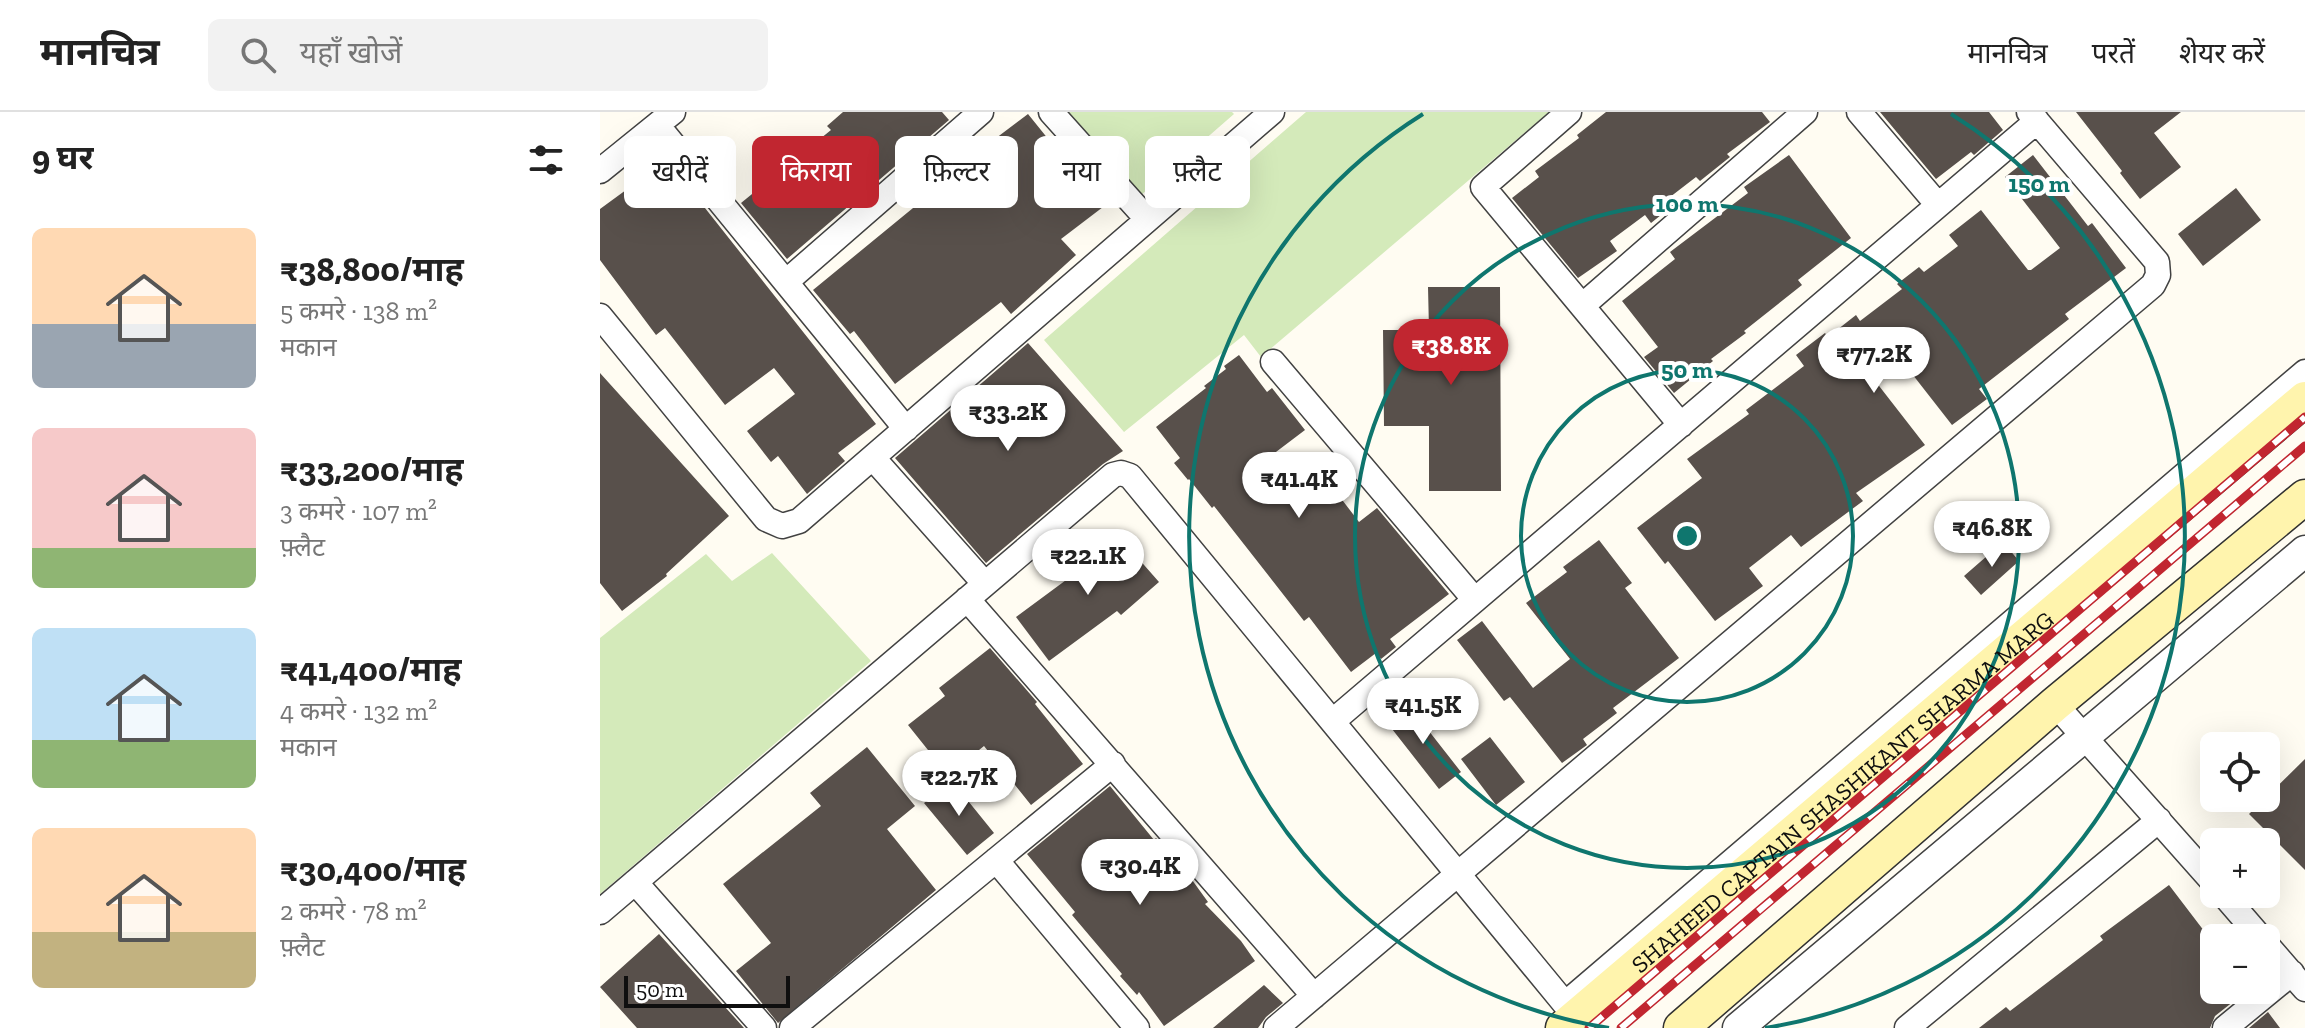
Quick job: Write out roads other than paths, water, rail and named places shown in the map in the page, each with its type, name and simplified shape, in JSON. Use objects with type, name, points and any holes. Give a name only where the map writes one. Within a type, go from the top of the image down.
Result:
[{"type":"main road","name":"SHAHEED CAPTAIN SHASHIKANT SHARMA MARG","points":[[1564,1016],[2305,399]]},
{"type":"main road","points":[[1681,1028],[2055,704],[2305,497]]},
{"type":"street","points":[[787,281],[981,112]]},
{"type":"street","points":[[1051,112],[1147,219]]},
{"type":"street","points":[[600,316],[766,519],[782,526],[799,521],[1272,112]]},
{"type":"street","points":[[1569,112],[1483,187],[1681,425]]},
{"type":"street","points":[[1582,306],[1805,112]]},
{"type":"street","points":[[1859,112],[1938,205]]},
{"type":"street","points":[[1276,1028],[2153,285],[2158,275],[2157,262],[2033,117],[1938,205],[1333,721]]},
{"type":"street","points":[[600,171],[666,119],[787,281],[906,429]]},
{"type":"street","points":[[1273,362],[1475,600]]},
{"type":"street","points":[[600,912],[1113,475],[1121,473],[1130,476],[1459,874],[1564,1016],[2305,372]]},
{"type":"street","points":[[873,458],[1113,764],[1314,996]]},
{"type":"street","points":[[1738,1028],[2305,551]]},
{"type":"street","points":[[2055,704],[2200,867]]},
{"type":"street","points":[[792,1028],[1113,764]]},
{"type":"street","points":[[1907,1028],[2159,820]]},
{"type":"street","points":[[996,860],[1137,1028]]},
{"type":"street","points":[[635,882],[764,1028]]},
{"type":"street","points":[[2235,908],[2249,924]]},
{"type":"street","points":[[2225,1028],[2298,981],[2280,960]]},
{"type":"railway","points":[[1589,1028],[2305,417]]},
{"type":"railway","points":[[1621,1028],[2305,446]]}]
